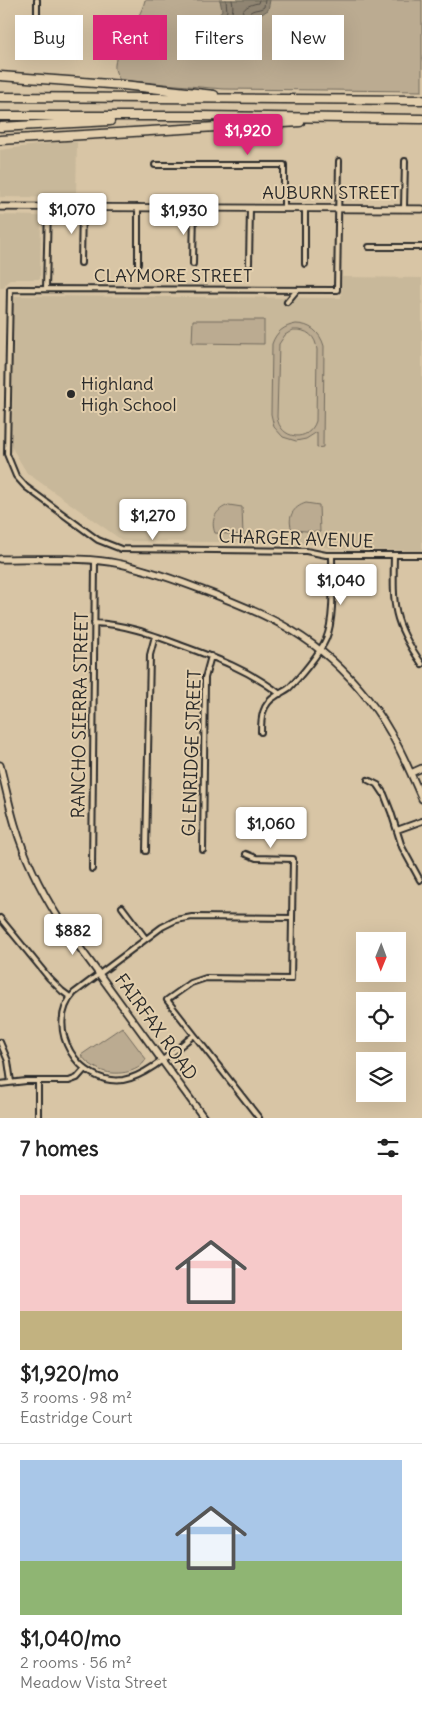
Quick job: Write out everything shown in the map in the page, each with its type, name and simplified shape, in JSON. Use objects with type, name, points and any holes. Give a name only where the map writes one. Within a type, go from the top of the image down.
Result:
[{"type":"highway","points":[[0,76],[123,85],[204,93],[228,98]]},
{"type":"highway","points":[[0,97],[422,100]]},
{"type":"highway","points":[[0,116],[422,119]]},
{"type":"highway","points":[[0,127],[198,116]]},
{"type":"highway","points":[[0,140],[269,123],[406,119]]},
{"type":"main road","name":"AUBURN STREET","points":[[0,207],[422,209]]},
{"type":"main road","points":[[0,559],[95,561],[146,570],[237,602],[282,623],[320,650],[355,683],[373,705],[394,738],[422,798]]},
{"type":"main road","name":"FAIRFAX ROAD","points":[[0,765],[14,824],[35,876],[59,919],[204,1118]]},
{"type":"main road","points":[[411,773],[422,768]]},
{"type":"street","points":[[37,0],[37,15]]},
{"type":"street","points":[[338,208],[339,161]]},
{"type":"street","points":[[404,208],[405,161]]},
{"type":"street","points":[[155,165],[284,165],[284,208]]},
{"type":"street","points":[[46,289],[48,207]]},
{"type":"street","points":[[81,263],[82,207]]},
{"type":"street","points":[[138,207],[138,264]]},
{"type":"street","points":[[194,208],[194,264]]},
{"type":"street","points":[[249,264],[250,208]]},
{"type":"street","points":[[305,264],[306,208]]},
{"type":"street","name":"CLAYMORE STREET","points":[[10,289],[337,290],[338,208]]},
{"type":"street","points":[[369,247],[422,247]]},
{"type":"street","name":"CHARGER AVENUE","points":[[10,289],[7,445],[12,468],[26,487],[98,540],[112,547],[129,550],[306,551],[332,555],[422,556]]},
{"type":"street","points":[[287,302],[297,290]]},
{"type":"street","points":[[261,732],[264,709],[270,700],[290,687],[320,650],[327,636],[331,620],[332,555]]},
{"type":"street","points":[[394,555],[393,595],[396,616],[403,635],[422,664]]},
{"type":"street","name":"RANCHO SIERRA STREET","points":[[92,869],[95,561]]},
{"type":"street","points":[[94,623],[126,626],[211,656],[243,669],[280,694]]},
{"type":"street","points":[[146,851],[150,655],[155,636]]},
{"type":"street","name":"GLENRIDGE STREET","points":[[203,850],[205,675],[211,656]]},
{"type":"street","points":[[368,780],[378,785],[384,794],[407,858],[420,880]]},
{"type":"street","points":[[397,830],[422,821]]},
{"type":"street","points":[[246,854],[256,858],[294,859],[292,978],[206,978],[191,983],[167,1000],[258,1118]]},
{"type":"street","points":[[122,907],[146,939]]},
{"type":"street","points":[[0,918],[49,978],[70,997]]},
{"type":"street","points":[[194,1035],[162,1060],[140,1074],[122,1080],[101,1078],[84,1069],[73,1056],[64,1038],[63,1018],[66,1004],[70,997],[169,922],[184,918],[292,918]]},
{"type":"street","points":[[0,1042],[8,1061],[11,1082]]},
{"type":"street","points":[[0,1084],[74,1080],[84,1069]]},
{"type":"street","points":[[38,1081],[38,1118]]},
{"type":"shaded area","points":[[145,0],[422,0],[422,91],[223,89],[120,80],[115,69],[116,60],[167,60],[167,15],[139,15]]},
{"type":"shaded area","points":[[66,141],[77,142],[76,198],[0,197],[0,150]]},
{"type":"shaded area","points":[[0,215],[41,217],[40,279],[11,279],[4,288],[0,288]]},
{"type":"shaded area","points":[[342,277],[422,278],[422,551],[331,549],[308,543],[123,541],[27,473],[12,448],[14,296],[341,298]]},
{"type":"shaded area","points":[[193,320],[264,320],[264,344],[192,343]]},
{"type":"shaded area","points":[[301,324],[310,327],[320,337],[324,346],[323,447],[317,448],[317,432],[306,439],[296,441],[283,437],[274,427],[271,414],[272,344],[278,333],[292,325]],"holes":[[[293,330],[306,332],[313,337],[317,350],[316,421],[307,433],[295,436],[283,430],[279,425],[277,417],[279,344],[285,335]]]},
{"type":"shaded area","points":[[306,503],[319,505],[320,532],[292,530],[290,521],[292,513]]},
{"type":"shaded area","points":[[229,505],[242,507],[243,535],[215,533],[213,524],[215,516],[221,509]]},
{"type":"shaded area","points":[[122,1027],[146,1059],[138,1068],[118,1073],[105,1072],[92,1065],[81,1055]]},
{"type":"water","points":[[220,0],[270,0],[268,10],[260,15],[219,15],[222,10]]},
{"type":"place","name":"Highland High School","points":[[71,394]]}]
